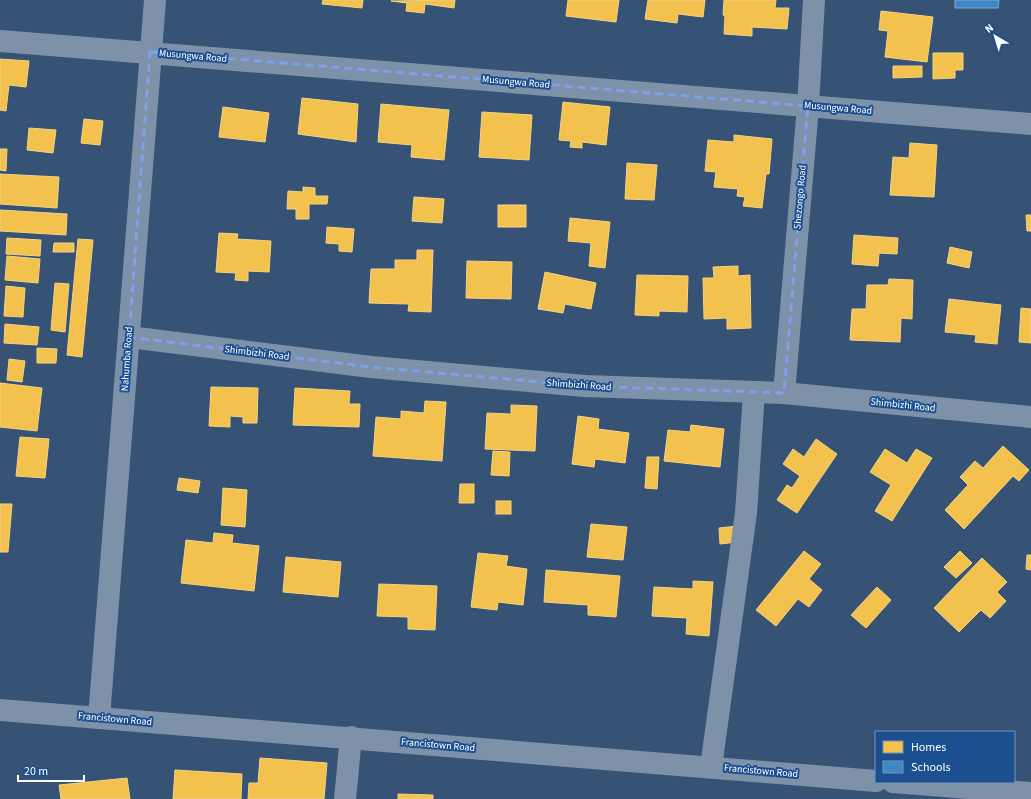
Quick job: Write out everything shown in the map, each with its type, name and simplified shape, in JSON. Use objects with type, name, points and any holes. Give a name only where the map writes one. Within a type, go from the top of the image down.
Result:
[{"type":"street","name":"Nahumba Road","points":[[99,718],[154,0]]},
{"type":"street","name":"Shezongo Road","points":[[784,393],[808,106],[814,0]]},
{"type":"street","name":"Musungwa Road","points":[[0,41],[1031,124]]},
{"type":"street","name":"Shimbizhi Road","points":[[129,337],[371,367],[561,384],[784,393],[1031,418]]},
{"type":"street","points":[[711,767],[746,513],[754,392]]},
{"type":"street","name":"Francistown Road","points":[[0,710],[351,737],[875,781]]},
{"type":"street","points":[[345,799],[351,737]]},
{"type":"street","points":[[906,783],[1031,793]]},
{"type":"highlighted area","points":[[150,52],[808,106],[784,393],[585,386],[371,367],[129,337]]},
{"type":"building: Homes","points":[[323,0],[363,0],[362,8],[322,4]]},
{"type":"building: Homes","points":[[455,0],[454,8],[425,4],[424,13],[406,11],[407,3],[391,1]]},
{"type":"building: Homes","points":[[568,0],[619,0],[616,22],[566,16]]},
{"type":"building: Homes","points":[[648,0],[705,0],[703,17],[678,14],[677,23],[645,19]]},
{"type":"building: Homes","points":[[724,0],[776,0],[775,8],[789,8],[787,29],[752,27],[752,36],[724,34]]},
{"type":"building: Homes","points":[[881,11],[933,17],[927,62],[885,57],[888,31],[879,30]]},
{"type":"building: Homes","points":[[933,53],[963,53],[963,70],[955,70],[955,78],[933,79]]},
{"type":"building: Homes","points":[[0,59],[29,61],[26,87],[9,85],[6,111],[0,110]]},
{"type":"building: Homes","points":[[893,66],[922,66],[922,77],[893,78]]},
{"type":"building: Homes","points":[[302,98],[358,104],[356,142],[298,134]]},
{"type":"building: Homes","points":[[563,102],[610,107],[606,145],[582,142],[582,148],[570,147],[571,141],[559,140]]},
{"type":"building: Homes","points":[[381,104],[449,110],[444,160],[411,157],[412,145],[378,142]]},
{"type":"building: Homes","points":[[223,107],[269,113],[265,142],[219,137]]},
{"type":"building: Homes","points":[[482,112],[532,115],[529,160],[479,157]]},
{"type":"building: Homes","points":[[84,119],[103,121],[100,145],[81,143]]},
{"type":"building: Homes","points":[[29,128],[56,130],[53,153],[27,150]]},
{"type":"building: Homes","points":[[734,135],[772,139],[769,174],[766,174],[762,208],[743,206],[745,197],[737,196],[738,189],[714,187],[716,172],[705,171],[708,140],[734,142]]},
{"type":"building: Homes","points":[[910,143],[937,145],[934,197],[890,195],[893,157],[909,158]]},
{"type":"building: Homes","points":[[0,149],[7,149],[6,171],[0,170]]},
{"type":"building: Homes","points":[[627,163],[657,165],[654,200],[625,199]]},
{"type":"building: Homes","points":[[0,174],[59,177],[57,208],[0,204]]},
{"type":"building: Homes","points":[[303,187],[315,188],[315,196],[328,196],[327,204],[309,204],[309,219],[296,219],[296,209],[287,209],[288,191],[303,192]]},
{"type":"building: Homes","points":[[414,197],[444,199],[442,223],[412,221]]},
{"type":"building: Homes","points":[[498,205],[526,205],[526,227],[498,227]]},
{"type":"building: Homes","points":[[0,210],[67,214],[66,235],[0,231]]},
{"type":"building: Homes","points":[[1026,215],[1031,215],[1031,231],[1027,231]]},
{"type":"building: Homes","points":[[570,218],[610,222],[605,268],[589,266],[591,243],[568,241]]},
{"type":"building: Homes","points":[[327,227],[354,229],[352,252],[339,251],[339,244],[326,243]]},
{"type":"building: Homes","points":[[219,233],[238,234],[237,239],[271,241],[269,272],[248,271],[248,281],[235,280],[236,273],[216,272]]},
{"type":"building: Homes","points":[[854,235],[898,238],[897,254],[879,253],[878,266],[852,264]]},
{"type":"building: Homes","points":[[7,238],[41,240],[40,256],[6,254]]},
{"type":"building: Homes","points":[[78,239],[93,240],[82,357],[67,355]]},
{"type":"building: Homes","points":[[54,243],[74,243],[74,252],[53,252]]},
{"type":"building: Homes","points":[[950,247],[972,252],[969,268],[947,263]]},
{"type":"building: Homes","points":[[417,250],[433,250],[431,312],[408,311],[409,304],[369,303],[371,269],[395,269],[395,260],[417,260]]},
{"type":"building: Homes","points":[[7,256],[40,259],[38,283],[5,280]]},
{"type":"building: Homes","points":[[467,261],[512,262],[511,299],[466,298]]},
{"type":"building: Homes","points":[[738,266],[738,276],[750,275],[751,328],[727,329],[727,318],[704,319],[703,278],[714,278],[713,267]]},
{"type":"building: Homes","points":[[545,272],[596,283],[591,309],[565,304],[563,313],[538,309]]},
{"type":"building: Homes","points":[[637,275],[688,276],[687,312],[659,311],[659,316],[635,315]]},
{"type":"building: Homes","points":[[889,279],[913,280],[912,319],[901,318],[900,342],[850,340],[852,309],[866,309],[867,285],[888,285]]},
{"type":"building: Homes","points":[[55,283],[69,284],[65,332],[51,330]]},
{"type":"building: Homes","points":[[6,286],[25,288],[23,317],[4,316]]},
{"type":"building: Homes","points":[[949,299],[1001,305],[997,344],[975,342],[976,335],[945,332]]},
{"type":"building: Homes","points":[[1021,308],[1031,309],[1031,343],[1019,342]]},
{"type":"building: Homes","points":[[5,324],[39,327],[37,345],[4,343]]},
{"type":"building: Homes","points":[[37,348],[57,349],[56,363],[37,363]]},
{"type":"building: Homes","points":[[9,359],[25,361],[22,382],[7,380]]},
{"type":"building: Homes","points":[[0,383],[42,388],[37,431],[0,427]]},
{"type":"building: Homes","points":[[211,387],[258,388],[257,423],[243,423],[243,417],[230,416],[230,427],[209,426]]},
{"type":"building: Homes","points":[[295,388],[350,391],[349,404],[360,404],[359,427],[293,425]]},
{"type":"building: Homes","points":[[425,401],[446,402],[442,461],[373,456],[376,417],[401,419],[401,411],[424,413]]},
{"type":"building: Homes","points":[[511,405],[537,406],[535,451],[485,449],[487,413],[511,414]]},
{"type":"building: Homes","points":[[578,416],[599,419],[598,429],[629,433],[625,463],[595,459],[594,467],[572,464]]},
{"type":"building: Homes","points":[[691,425],[724,429],[720,467],[664,461],[668,430],[690,432]]},
{"type":"building: Homes","points":[[20,437],[49,439],[45,478],[16,476]]},
{"type":"building: Homes","points":[[816,439],[837,454],[797,513],[777,500],[787,485],[792,488],[800,476],[783,464],[793,449],[804,457]]},
{"type":"building: Homes","points":[[1003,446],[1029,470],[1019,481],[1013,476],[964,529],[945,510],[968,485],[960,477],[975,461],[983,468]]},
{"type":"building: Homes","points":[[885,449],[907,463],[916,449],[932,458],[892,521],[875,511],[891,485],[870,472]]},
{"type":"building: Homes","points":[[493,451],[510,452],[509,476],[491,475]]},
{"type":"building: Homes","points":[[647,457],[659,457],[657,489],[645,488]]},
{"type":"building: Homes","points":[[179,478],[200,481],[198,493],[177,490]]},
{"type":"building: Homes","points":[[460,484],[474,484],[474,503],[459,503]]},
{"type":"building: Homes","points":[[223,488],[247,490],[245,527],[221,525]]},
{"type":"building: Homes","points":[[496,501],[511,501],[511,514],[496,514]]},
{"type":"building: Homes","points":[[0,504],[12,504],[8,552],[0,552]]},
{"type":"building: Homes","points":[[591,524],[627,527],[623,560],[587,557]]},
{"type":"building: Homes","points":[[737,526],[738,542],[720,544],[719,528]]},
{"type":"building: Homes","points":[[214,533],[233,535],[232,543],[259,546],[254,591],[181,583],[186,540],[213,543]]},
{"type":"building: Homes","points":[[804,551],[821,564],[809,579],[822,590],[809,607],[798,599],[776,626],[756,610]]},
{"type":"building: Homes","points":[[960,551],[972,563],[956,578],[944,567]]},
{"type":"building: Homes","points":[[478,553],[508,556],[506,566],[527,569],[523,605],[498,602],[497,610],[471,607]]},
{"type":"building: Homes","points":[[1027,555],[1031,555],[1031,570],[1026,569]]},
{"type":"building: Homes","points":[[286,557],[341,562],[338,597],[283,592]]},
{"type":"building: Homes","points":[[982,558],[1007,582],[997,592],[1006,601],[990,618],[981,610],[959,632],[934,608]]},
{"type":"building: Homes","points":[[546,570],[620,576],[616,617],[588,615],[588,605],[544,602]]},
{"type":"building: Homes","points":[[693,581],[713,582],[709,636],[686,634],[687,618],[652,616],[654,587],[693,589]]},
{"type":"building: Homes","points":[[379,584],[437,586],[435,630],[408,629],[408,617],[377,616]]},
{"type":"building: Homes","points":[[877,587],[891,600],[866,628],[851,615]]},
{"type":"building: Homes","points":[[260,758],[327,763],[324,799],[248,799],[249,783],[258,783]]},
{"type":"building: Homes","points":[[175,770],[242,774],[241,799],[173,799]]},
{"type":"building: Homes","points":[[127,778],[130,799],[61,799],[59,785]]},
{"type":"building: Homes","points":[[398,794],[433,795],[433,799],[398,799]]},
{"type":"building: Schools","points":[[955,0],[999,0],[998,8],[955,8]]}]
